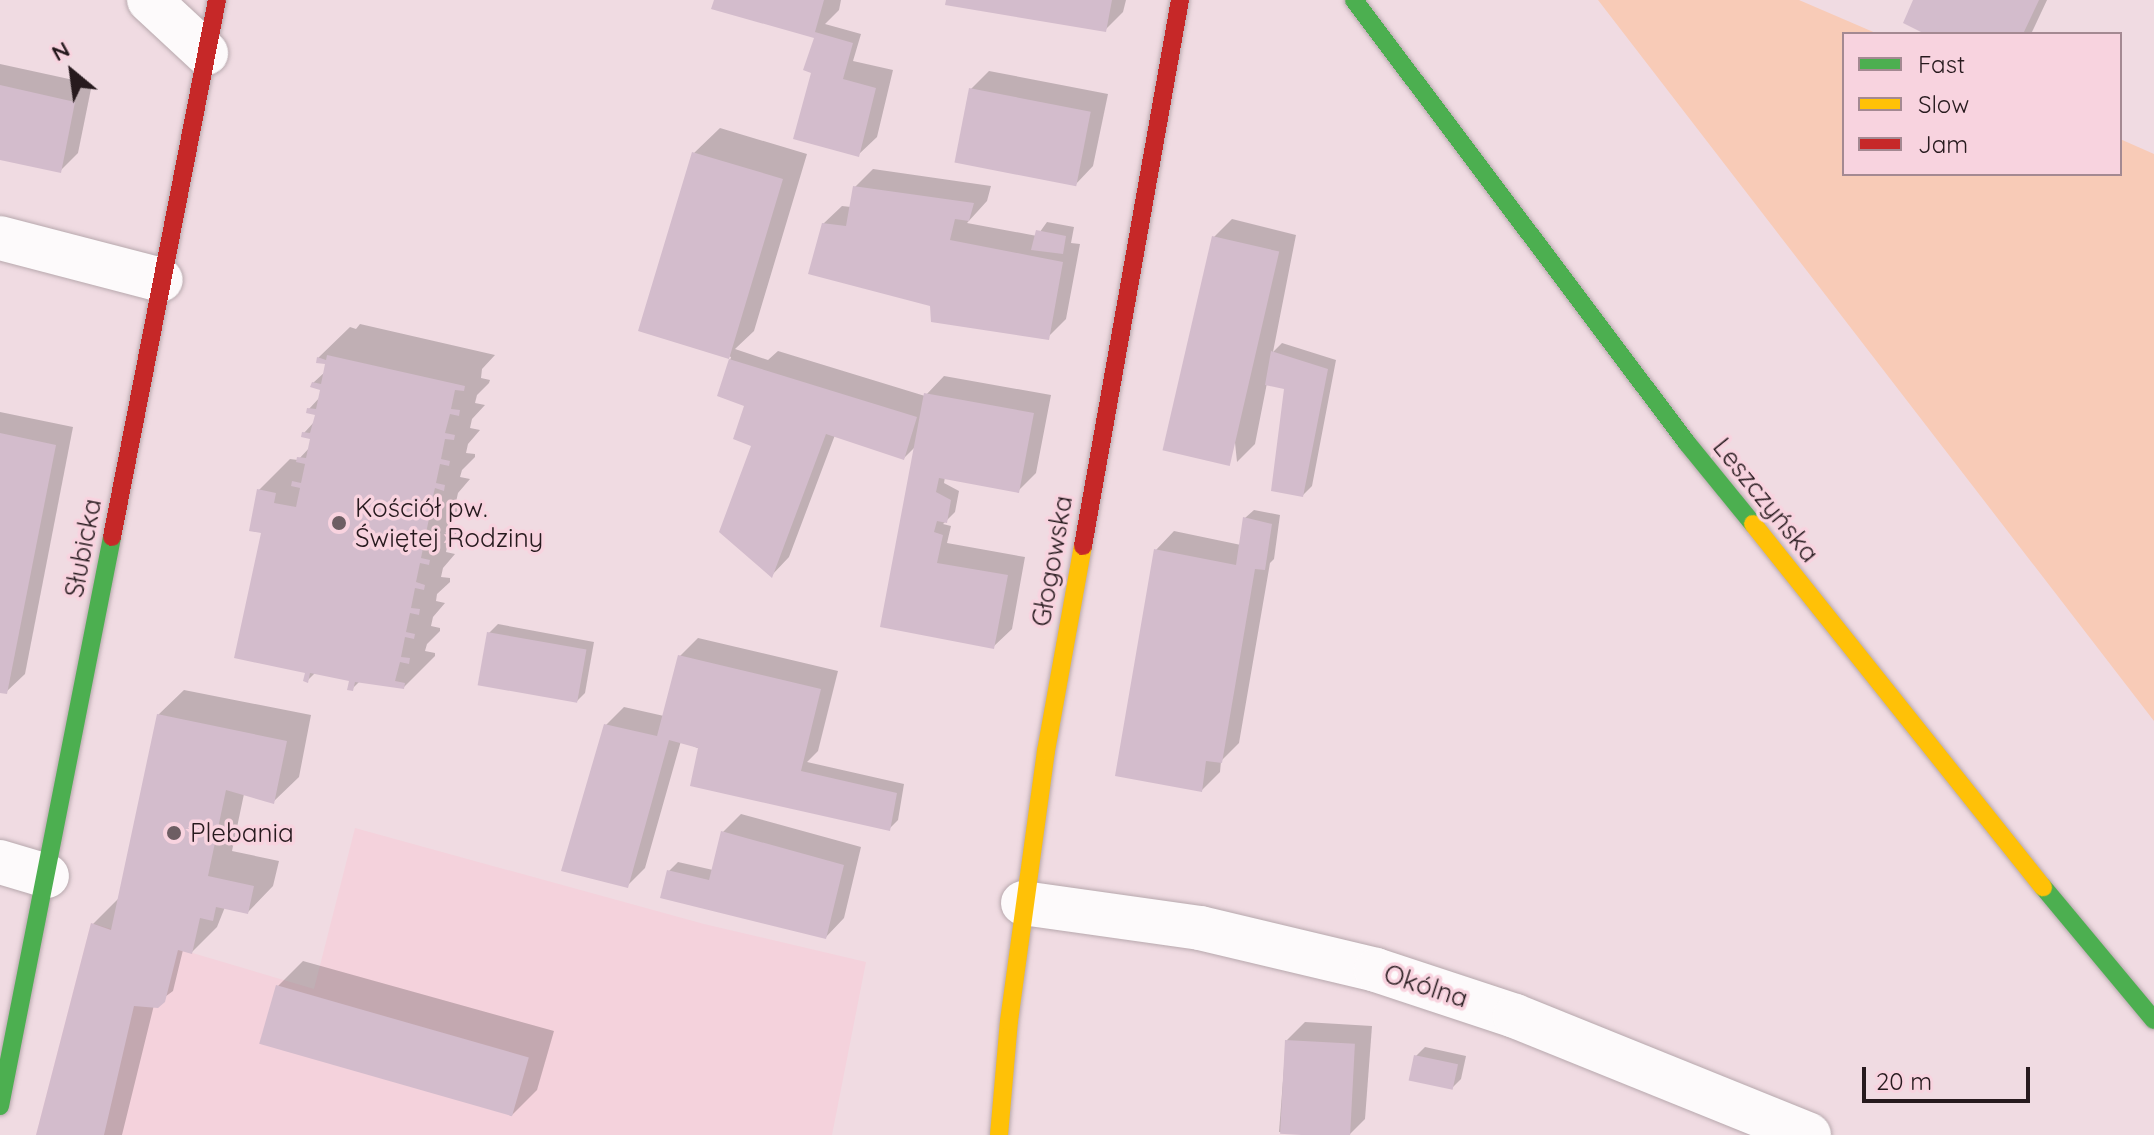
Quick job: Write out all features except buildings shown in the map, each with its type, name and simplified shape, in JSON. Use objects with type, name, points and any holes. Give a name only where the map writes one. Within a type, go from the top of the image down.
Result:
[{"type":"street","points":[[149,0],[206,53]]},
{"type":"street","name":"Słubicka","points":[[0,1106],[217,0]]},
{"type":"street","name":"Głogowska","points":[[999,1135],[1023,903],[1067,626],[1180,0]]},
{"type":"street","name":"Leszczyńska","points":[[1354,0],[1687,443],[1869,666],[2013,852],[2154,1020]]},
{"type":"street","points":[[0,238],[161,280]]},
{"type":"street","points":[[0,862],[47,876]]},
{"type":"street","name":"Okólna","points":[[1023,903],[1200,928],[1376,970],[1515,1016],[1809,1135]]},
{"type":"shaded area","points":[[1598,0],[1799,0],[1873,32],[1842,32],[1842,176],[2122,176],[2122,140],[2154,154],[2154,721]]},
{"type":"shaded area","points":[[355,828],[704,924],[866,962],[832,1135],[36,1135],[91,923],[314,989]]},
{"type":"traffic: fast","points":[[1354,0],[1687,443],[1753,524]]},
{"type":"traffic: fast","points":[[0,1106],[112,537]]},
{"type":"traffic: fast","points":[[2043,887],[2154,1020]]},
{"type":"traffic: slow","points":[[1753,524],[2043,887]]},
{"type":"traffic: slow","points":[[999,1135],[1009,1021],[1046,751],[1083,546]]},
{"type":"traffic: jam","points":[[112,537],[217,0]]},
{"type":"traffic: jam","points":[[1083,546],[1180,0]]},
{"type":"place","name":"Kościół pw. Świętej Rodziny","points":[[339,523]]},
{"type":"place","name":"Plebania","points":[[174,833]]}]
